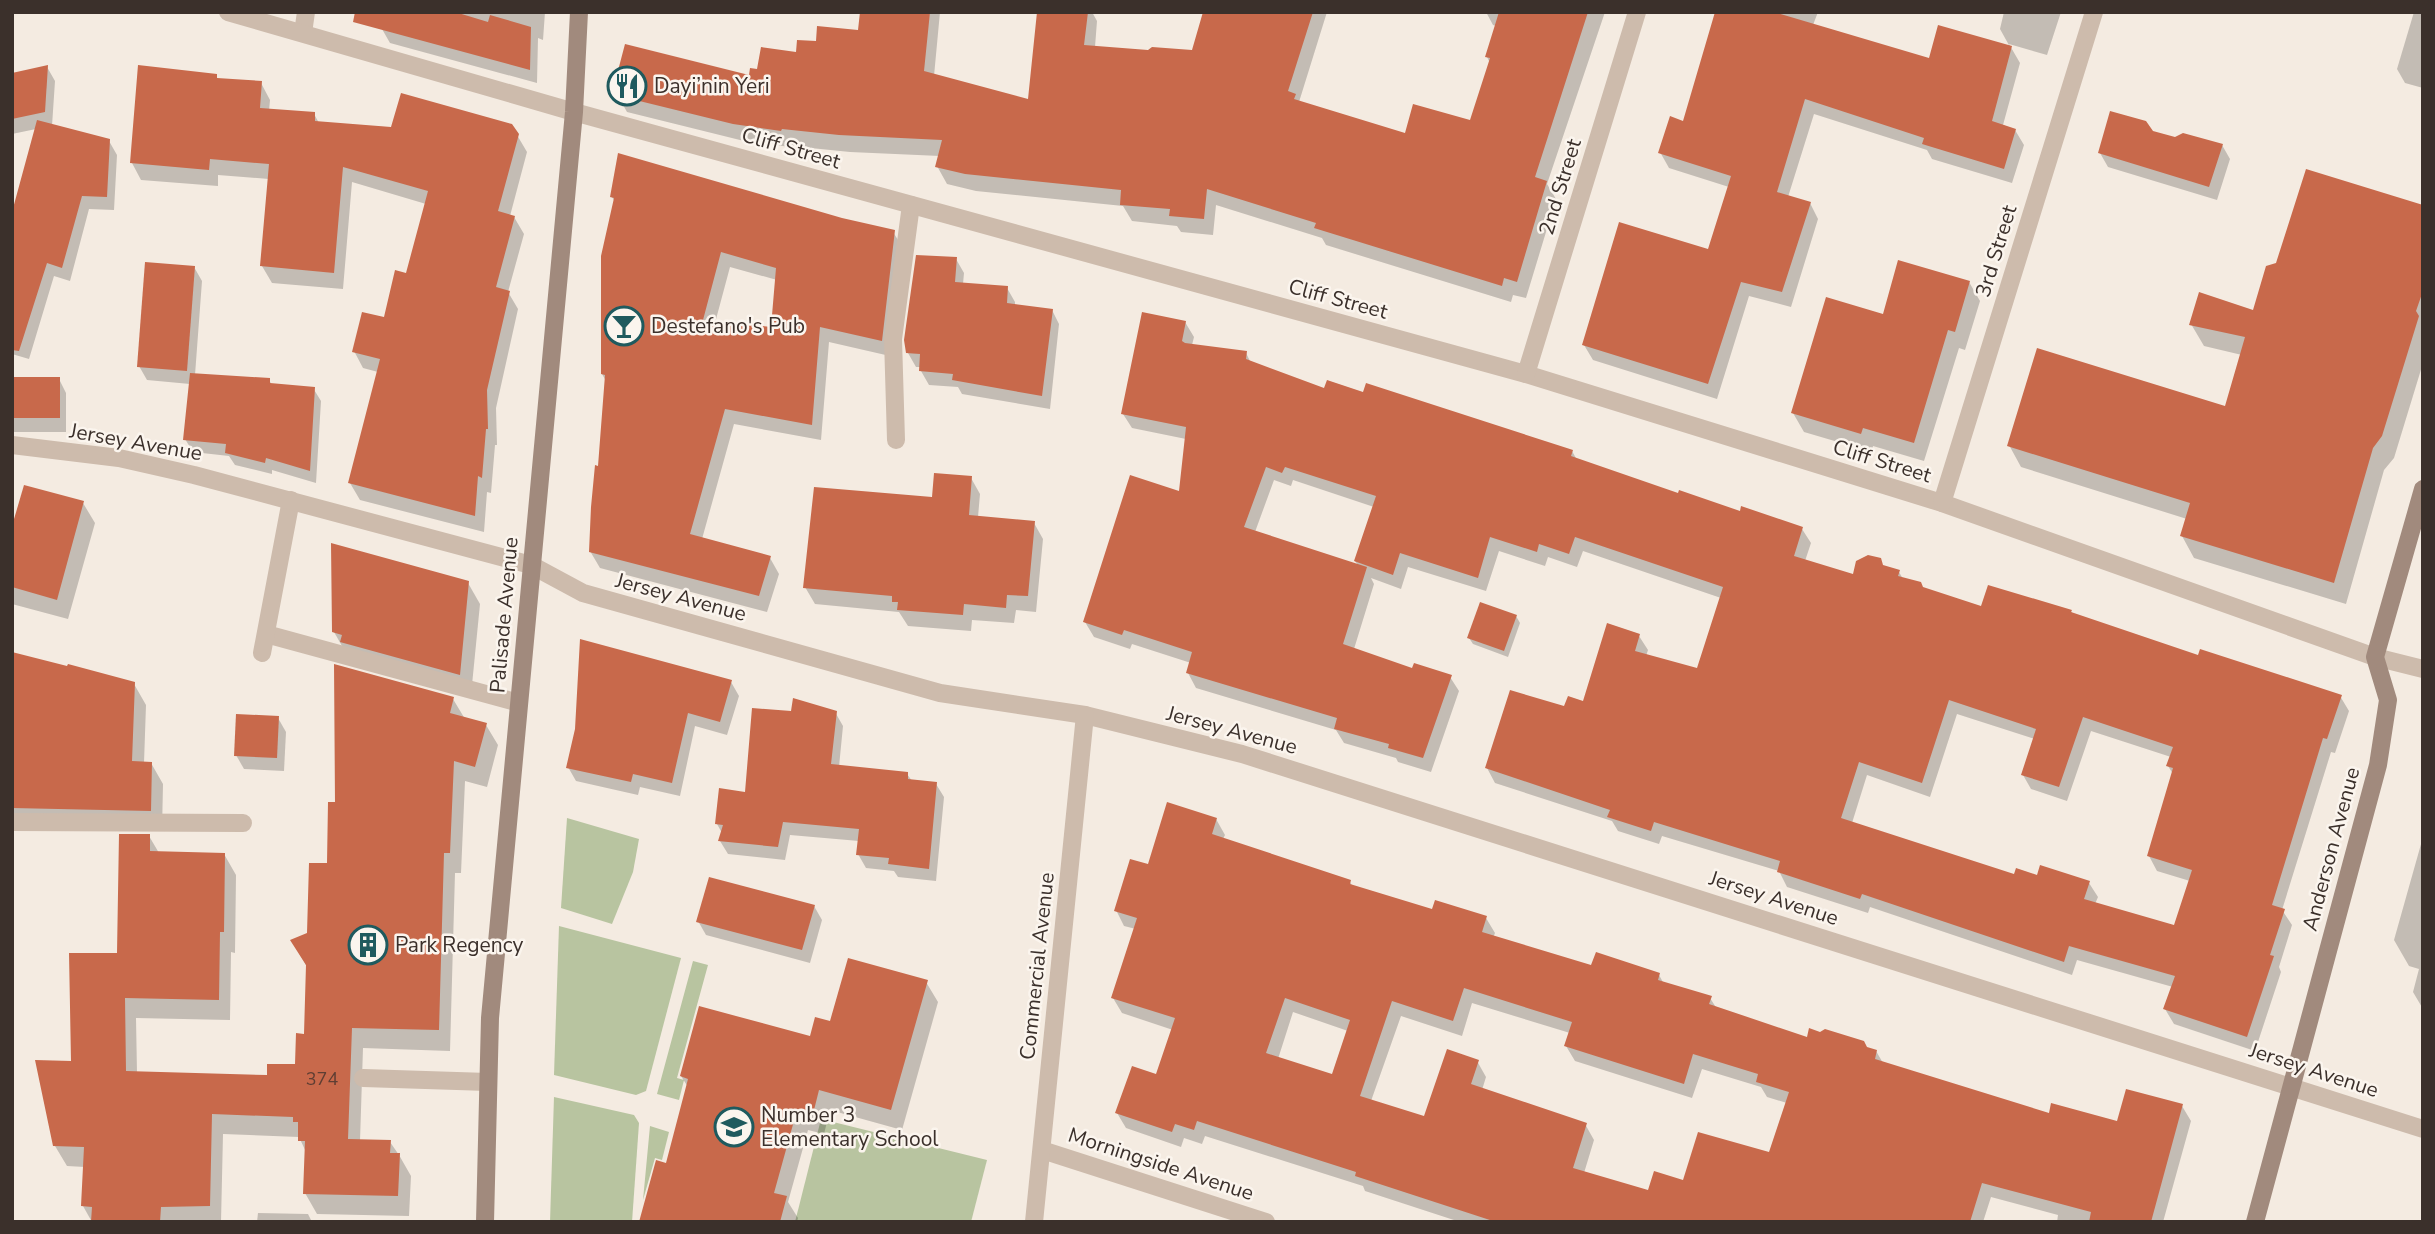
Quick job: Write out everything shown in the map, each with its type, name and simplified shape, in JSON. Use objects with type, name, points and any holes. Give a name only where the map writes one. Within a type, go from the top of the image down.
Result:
[{"type":"main road","name":"Palisade Avenue","points":[[485,1222],[490,1018],[573,112],[579,12]]},
{"type":"main road","points":[[2375,657],[2423,489]]},
{"type":"main road","name":"Anderson Avenue","points":[[2255,1222],[2378,765],[2388,700],[2375,657]]},
{"type":"street","name":"Cliff Street","points":[[229,12],[573,112],[1526,374],[1942,503],[2375,657],[2423,669]]},
{"type":"street","points":[[303,33],[306,12]]},
{"type":"street","name":"2nd Street","points":[[1526,374],[1637,12]]},
{"type":"street","name":"3rd Street","points":[[1942,503],[2094,12]]},
{"type":"street","points":[[896,440],[893,339],[911,205]]},
{"type":"street","name":"Jersey Avenue","points":[[12,445],[119,458],[291,500],[531,565],[583,593],[940,693],[1085,715],[1242,754],[2423,1129]]},
{"type":"street","points":[[262,653],[291,500]]},
{"type":"street","points":[[265,634],[519,703]]},
{"type":"street","name":"Commercial Avenue","points":[[1034,1222],[1085,715]]},
{"type":"street","points":[[12,822],[243,823]]},
{"type":"street","points":[[363,1078],[488,1082]]},
{"type":"street","name":"Morningside Avenue","points":[[1042,1150],[1266,1222]]},
{"type":"green space","points":[[567,818],[639,839],[633,872],[612,924],[561,908]]},
{"type":"green space","points":[[559,926],[681,958],[646,1091],[636,1095],[554,1075]]},
{"type":"green space","points":[[693,961],[708,965],[677,1078],[684,1080],[679,1100],[657,1094]]},
{"type":"green space","points":[[554,1097],[634,1115],[639,1123],[632,1222],[550,1222]]},
{"type":"green space","points":[[821,1119],[987,1160],[971,1222],[795,1222]]},
{"type":"green space","points":[[650,1126],[669,1132],[662,1160],[655,1158],[643,1200]]},
{"type":"building","points":[[355,12],[455,12],[488,22],[490,15],[531,27],[530,70],[353,22]]},
{"type":"building","points":[[860,12],[930,12],[924,71],[1028,99],[1037,12],[1088,12],[1084,45],[1192,50],[1203,12],[1313,12],[1288,91],[1296,94],[1294,99],[1405,133],[1413,104],[1470,120],[1490,58],[1485,57],[1499,12],[1588,12],[1535,177],[1547,181],[1517,282],[1504,278],[1502,286],[1314,228],[1316,223],[1207,189],[1204,219],[1169,216],[1170,209],[1120,205],[1121,190],[965,174],[935,167],[942,140],[781,131],[733,124],[615,95],[615,82],[625,44],[749,75],[750,68],[757,69],[761,47],[796,52],[797,40],[816,41],[817,26],[858,30]]},
{"type":"building","points":[[1715,12],[1774,12],[1929,58],[1938,25],[2012,46],[1992,121],[2016,129],[2004,169],[1922,144],[1924,138],[1805,99],[1777,192],[1811,202],[1782,292],[1741,282],[1708,384],[1582,345],[1619,222],[1708,249],[1731,176],[1658,153],[1670,116],[1683,121]]},
{"type":"building","points":[[48,65],[45,112],[12,119],[12,73]]},
{"type":"building","points":[[138,65],[217,74],[217,78],[262,81],[260,108],[315,112],[315,121],[391,127],[401,93],[512,124],[519,134],[498,211],[515,216],[496,287],[510,291],[487,390],[488,429],[482,478],[478,476],[475,516],[348,483],[380,359],[352,352],[362,312],[384,317],[395,270],[406,273],[428,191],[343,167],[334,273],[260,266],[269,164],[210,159],[209,170],[130,163]]},
{"type":"building","points":[[2110,111],[2146,121],[2153,131],[2175,137],[2183,133],[2223,144],[2209,187],[2098,153]]},
{"type":"building","points":[[37,120],[110,139],[107,197],[82,196],[62,268],[47,263],[19,351],[12,350],[12,212]]},
{"type":"building","points":[[618,153],[842,218],[895,230],[882,341],[820,327],[812,425],[725,409],[690,534],[771,556],[759,596],[589,552],[605,375],[601,374],[601,256],[614,198],[610,197]],"holes":[[[721,252],[776,268],[771,327],[703,320]]]},
{"type":"building","points":[[2306,169],[2423,205],[2423,291],[2416,311],[2419,316],[2382,436],[2373,448],[2334,583],[2180,536],[2190,503],[2007,446],[2037,348],[2225,406],[2245,337],[2189,325],[2199,292],[2253,310],[2266,266],[2276,263]]},
{"type":"building","points":[[916,255],[957,257],[955,282],[1008,286],[1007,303],[1053,309],[1042,396],[952,380],[953,374],[919,371],[920,354],[906,353],[904,340]]},
{"type":"building","points":[[1898,260],[1970,281],[1955,332],[1948,330],[1914,443],[1863,428],[1861,434],[1791,413],[1826,297],[1883,314]]},
{"type":"building","points":[[145,262],[195,266],[187,371],[137,367]]},
{"type":"building","points":[[1142,312],[1186,321],[1182,341],[1185,343],[1247,351],[1246,359],[1324,388],[1327,380],[1363,392],[1366,383],[1573,450],[1571,456],[1678,493],[1679,490],[1740,511],[1741,506],[1803,527],[1794,556],[1853,574],[1856,561],[1868,555],[1881,558],[1883,565],[1900,570],[1898,576],[1921,582],[1923,587],[1981,606],[1988,585],[2072,610],[2071,612],[2198,655],[2200,649],[2342,695],[2327,739],[2323,738],[2272,905],[2285,909],[2270,955],[2274,956],[2247,1037],[2163,1009],[2175,976],[2069,946],[2064,962],[1862,894],[1860,899],[1777,872],[1780,861],[1654,822],[1651,831],[1607,817],[1610,810],[1485,768],[1510,690],[1564,706],[1568,696],[1583,701],[1607,623],[1640,634],[1635,651],[1697,668],[1723,587],[1575,537],[1569,554],[1539,544],[1537,552],[1490,537],[1478,578],[1400,553],[1393,575],[1354,561],[1376,496],[1285,467],[1282,473],[1266,467],[1244,527],[1367,567],[1343,644],[1412,668],[1414,663],[1452,675],[1423,758],[1388,748],[1389,744],[1334,729],[1337,718],[1186,673],[1192,652],[1124,630],[1122,635],[1083,622],[1130,475],[1179,491],[1186,427],[1121,414]],"holes":[[[1949,700],[2036,729],[2021,775],[2059,787],[2083,717],[2173,747],[2166,766],[2173,768],[2147,856],[2192,870],[2174,925],[2084,899],[2090,881],[2040,865],[2037,875],[2016,868],[2014,874],[1841,818],[1859,762],[1922,783]]]},
{"type":"building","points":[[190,373],[270,378],[270,383],[315,387],[310,471],[266,458],[265,463],[225,453],[226,444],[183,440]]},
{"type":"building","points":[[12,377],[60,377],[60,418],[12,418]]},
{"type":"building","points":[[934,473],[972,476],[969,515],[1035,521],[1028,596],[1007,595],[1006,608],[964,604],[963,615],[897,610],[898,602],[892,602],[892,596],[803,588],[814,487],[932,497]]},
{"type":"building","points":[[24,485],[84,501],[57,600],[12,587],[12,526]]},
{"type":"building","points":[[331,543],[469,581],[460,675],[340,642],[342,635],[332,632]]},
{"type":"building","points":[[1480,602],[1517,615],[1504,651],[1467,638]]},
{"type":"building","points":[[580,639],[732,680],[720,722],[688,713],[672,783],[633,774],[631,782],[566,768],[575,729]]},
{"type":"building","points":[[12,652],[135,682],[132,761],[152,762],[151,811],[12,808]]},
{"type":"building","points":[[334,664],[454,697],[450,713],[487,723],[475,767],[454,761],[450,853],[444,853],[439,1030],[352,1028],[348,1139],[391,1140],[390,1153],[400,1153],[398,1196],[303,1194],[305,1141],[298,1141],[298,1122],[293,1122],[293,1117],[212,1114],[210,1206],[161,1207],[160,1222],[91,1222],[92,1207],[81,1206],[84,1147],[53,1146],[35,1060],[71,1061],[69,953],[117,953],[119,834],[150,834],[150,851],[225,853],[224,932],[220,932],[219,1000],[125,998],[126,1071],[267,1075],[267,1064],[295,1064],[296,1033],[304,1034],[306,965],[290,940],[307,933],[309,863],[327,863],[328,802],[335,802]]},
{"type":"building","points":[[793,698],[837,711],[831,764],[908,772],[908,779],[937,782],[929,869],[888,864],[889,858],[856,855],[859,829],[783,822],[778,847],[718,841],[723,825],[715,824],[719,788],[745,792],[752,708],[791,711]]},
{"type":"building","points":[[236,714],[279,716],[277,758],[234,756]]},
{"type":"building","points":[[1167,802],[1217,818],[1212,834],[1351,880],[1350,884],[1432,909],[1435,900],[1487,916],[1482,932],[1591,965],[1596,952],[1660,973],[1658,980],[1712,996],[1709,1004],[1807,1037],[1809,1028],[1820,1032],[1825,1029],[1864,1041],[1867,1047],[1877,1050],[1875,1059],[2049,1113],[2051,1103],[2117,1121],[2126,1089],[2183,1104],[2151,1222],[2089,1222],[2091,1212],[1982,1183],[1970,1222],[1496,1222],[1355,1176],[1356,1172],[1197,1121],[1194,1130],[1175,1124],[1172,1132],[1115,1113],[1132,1066],[1156,1074],[1175,1018],[1111,998],[1137,918],[1114,911],[1130,859],[1148,864]],"holes":[[[1464,988],[1572,1022],[1564,1046],[1684,1084],[1693,1054],[1758,1074],[1756,1082],[1789,1092],[1769,1152],[1698,1132],[1683,1180],[1654,1171],[1648,1190],[1573,1168],[1587,1123],[1471,1084],[1479,1060],[1447,1049],[1424,1116],[1360,1096],[1392,1001],[1453,1021]],[[1285,998],[1350,1020],[1332,1074],[1266,1053]]]},
{"type":"building","points":[[709,877],[815,905],[802,950],[696,922]]},
{"type":"building","points":[[848,958],[928,980],[891,1110],[819,1090],[813,1114],[797,1110],[774,1193],[787,1196],[780,1222],[639,1222],[656,1160],[666,1163],[688,1079],[680,1076],[699,1006],[810,1036],[815,1017],[830,1021]]},
{"type":"place","name":"Dayi’nin Yeri","points":[[627,86]]},
{"type":"place","name":"Destefano's Pub","points":[[624,326]]},
{"type":"place","name":"Park Regency","points":[[368,945]]},
{"type":"place","name":"Number 3 Elementary School","points":[[734,1127]]}]
